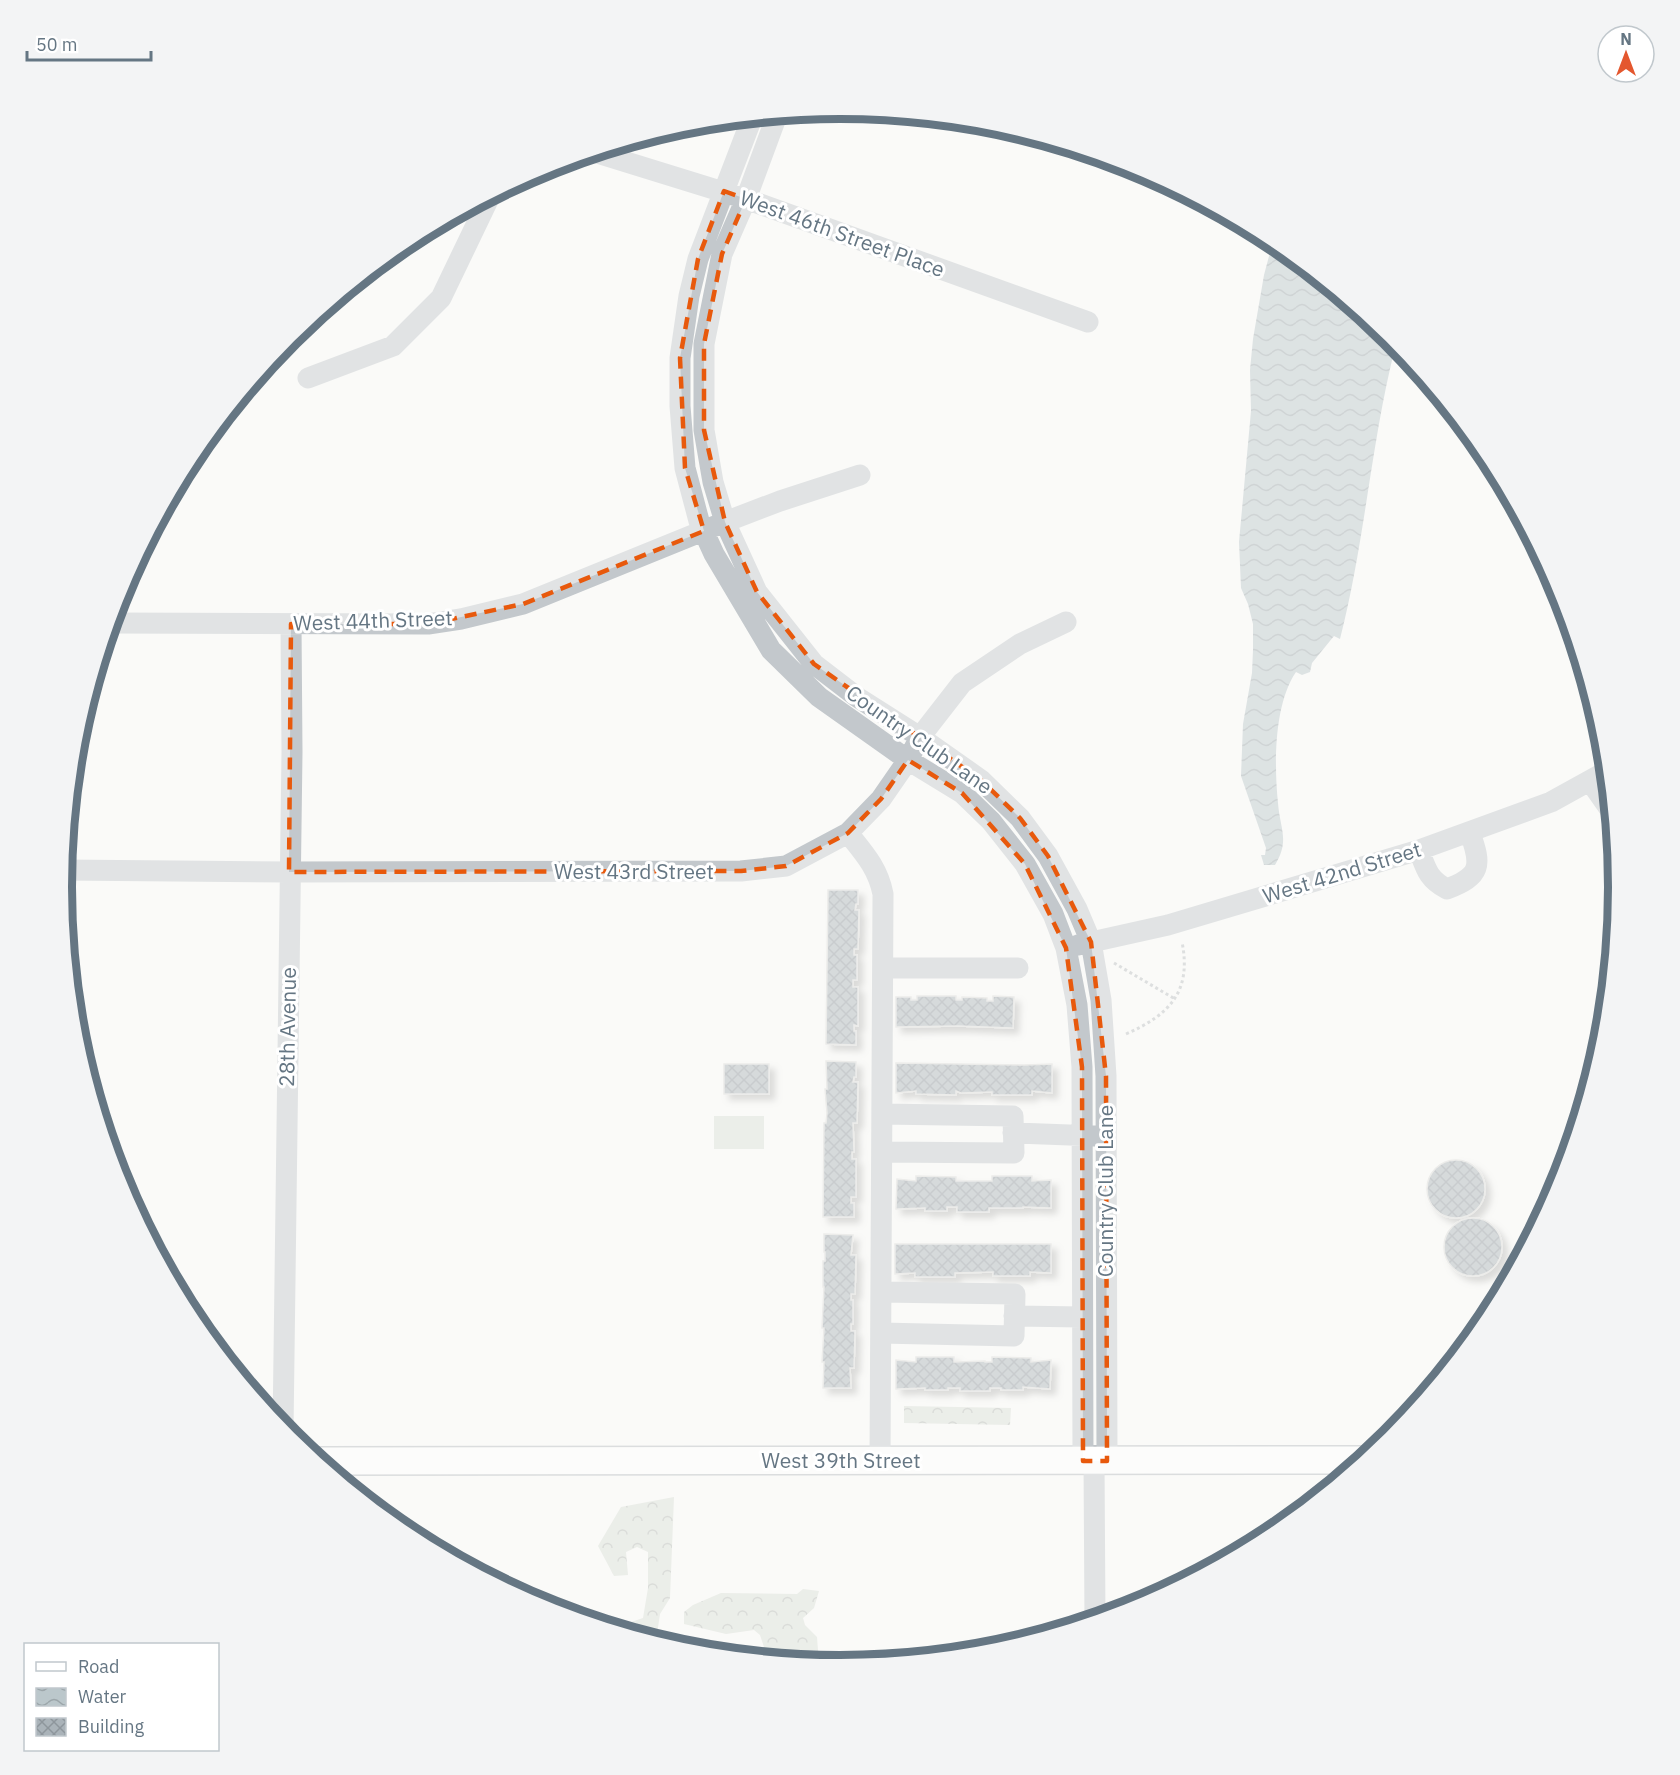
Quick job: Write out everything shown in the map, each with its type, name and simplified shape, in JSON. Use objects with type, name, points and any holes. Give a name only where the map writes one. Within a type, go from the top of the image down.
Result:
[{"type":"main road","name":"West 39th Street","points":[[330,1461],[1351,1460]]},
{"type":"street","name":"Country Club Lane","points":[[774,123],[723,254],[704,344],[704,430],[713,482],[725,522],[757,592],[814,664],[857,697],[920,736],[981,780],[1020,818],[1048,856],[1077,909],[1091,942],[1101,1000],[1106,1076],[1106,1135],[1094,1461],[1095,1612]]},
{"type":"street","name":"Country Club Lane","points":[[749,125],[698,259],[689,296],[680,358],[680,406],[685,468],[704,531],[714,554],[771,650],[819,697],[908,760],[962,793],[991,821],[1025,864],[1053,914],[1066,948],[1078,1015],[1082,1067],[1082,1317],[1094,1461]]},
{"type":"street","name":"West 46th Street Place","points":[[605,156],[689,183],[724,191],[1088,322]]},
{"type":"street","points":[[308,378],[393,346],[441,298],[485,207]]},
{"type":"street","name":"West 44th Street","points":[[120,622],[428,624],[461,619],[523,604],[725,522],[860,475]]},
{"type":"street","name":"West 43rd Street","points":[[73,870],[741,872],[786,866],[848,833],[881,800],[908,760],[920,736],[962,683],[1020,644],[1066,622]]},
{"type":"street","name":"28th Avenue","points":[[283,1416],[291,624]]},
{"type":"street","name":"West 42nd Street","points":[[1066,948],[1168,926],[1419,850],[1551,802],[1599,776]]},
{"type":"street","points":[[848,833],[871,862],[880,878],[883,894],[880,1461]]},
{"type":"street","points":[[1419,850],[1434,882],[1446,889],[1467,881],[1478,866],[1476,849],[1470,833]]},
{"type":"street","points":[[883,968],[1018,968]]},
{"type":"street","points":[[882,1114],[1013,1116],[1014,1153],[882,1152]]},
{"type":"street","points":[[1013,1133],[1106,1135]]},
{"type":"street","points":[[881,1292],[1015,1294],[1014,1336],[881,1333]]},
{"type":"street","points":[[1014,1316],[1082,1317]]},
{"type":"path","points":[[1126,1034],[1164,1013],[1175,999],[1183,979],[1182,942]]},
{"type":"path","points":[[1114,963],[1175,999]]},
{"type":"highlighted area","points":[[724,191],[746,199],[722,254],[704,344],[704,430],[725,522],[757,592],[814,664],[981,780],[1020,818],[1048,856],[1091,942],[1106,1076],[1107,1461],[1083,1461],[1082,1067],[1066,948],[1025,864],[962,793],[908,760],[881,799],[848,833],[786,866],[741,871],[289,872],[291,624],[428,624],[523,604],[704,531],[685,468],[680,358],[698,259]]},
{"type":"green space","points":[[714,1116],[764,1116],[764,1149],[714,1149]]},
{"type":"green space","points":[[904,1406],[1011,1408],[1010,1425],[904,1423]]},
{"type":"green space","points":[[674,1497],[670,1598],[660,1614],[657,1633],[627,1625],[643,1618],[648,1588],[648,1552],[637,1547],[626,1552],[628,1575],[614,1576],[598,1546],[621,1507]]},
{"type":"green space","points":[[803,1589],[819,1591],[814,1608],[803,1618],[805,1625],[817,1637],[818,1655],[766,1652],[760,1635],[754,1630],[726,1634],[684,1624],[684,1612],[693,1605],[721,1593],[797,1594]]},
{"type":"water","points":[[1270,251],[1308,278],[1346,310],[1393,355],[1380,417],[1356,566],[1340,639],[1334,636],[1312,663],[1310,672],[1302,675],[1296,672],[1283,700],[1277,735],[1276,771],[1283,842],[1280,857],[1275,865],[1264,865],[1261,855],[1265,855],[1266,848],[1241,776],[1243,724],[1252,673],[1253,624],[1241,588],[1239,542],[1251,411],[1250,370],[1264,275]]},
{"type":"building","points":[[828,890],[858,890],[858,904],[855,910],[859,910],[858,949],[854,949],[854,955],[857,955],[857,980],[853,980],[853,987],[858,987],[858,1026],[854,1025],[856,1045],[826,1044]]},
{"type":"building","points":[[917,996],[956,996],[956,1000],[962,1000],[962,997],[987,998],[987,1001],[993,1001],[993,996],[1014,997],[1013,1028],[896,1027],[896,997],[911,997],[911,1000],[917,1000]]},
{"type":"building","points":[[826,1061],[856,1062],[856,1077],[853,1082],[858,1082],[857,1123],[853,1123],[854,1152],[852,1152],[852,1159],[856,1159],[856,1197],[851,1197],[851,1203],[854,1203],[854,1217],[823,1217],[824,1123],[826,1123],[827,1113]]},
{"type":"building","points":[[896,1063],[1052,1064],[1052,1093],[1032,1091],[1032,1095],[992,1095],[992,1092],[961,1093],[956,1091],[956,1095],[916,1094],[916,1091],[896,1093]]},
{"type":"building","points":[[724,1064],[769,1064],[769,1094],[724,1094]]},
{"type":"building","points":[[1456,1160],[1472,1165],[1480,1173],[1485,1189],[1480,1205],[1472,1213],[1456,1218],[1440,1213],[1432,1205],[1427,1189],[1432,1173],[1440,1165]]},
{"type":"building","points":[[916,1176],[956,1177],[956,1181],[992,1181],[992,1176],[1032,1176],[1032,1181],[1051,1180],[1051,1208],[989,1208],[989,1212],[957,1212],[957,1207],[947,1207],[947,1211],[925,1211],[925,1208],[896,1209],[897,1179],[916,1181]]},
{"type":"building","points":[[1473,1218],[1484,1220],[1497,1231],[1502,1247],[1500,1258],[1489,1271],[1473,1276],[1462,1274],[1449,1263],[1444,1247],[1446,1236],[1457,1223]]},
{"type":"building","points":[[824,1234],[853,1235],[851,1255],[856,1255],[855,1294],[851,1294],[853,1324],[851,1324],[851,1331],[855,1331],[854,1368],[850,1368],[851,1388],[823,1388]]},
{"type":"building","points":[[895,1244],[1051,1244],[1051,1273],[1030,1272],[1030,1276],[993,1276],[993,1272],[955,1273],[955,1277],[915,1277],[915,1273],[895,1274]]},
{"type":"building","points":[[916,1357],[954,1357],[954,1362],[992,1362],[992,1357],[1031,1358],[1031,1362],[1051,1360],[1050,1389],[1023,1387],[1023,1390],[990,1388],[990,1391],[960,1391],[960,1388],[948,1388],[948,1390],[896,1389],[896,1360],[916,1362]]}]
